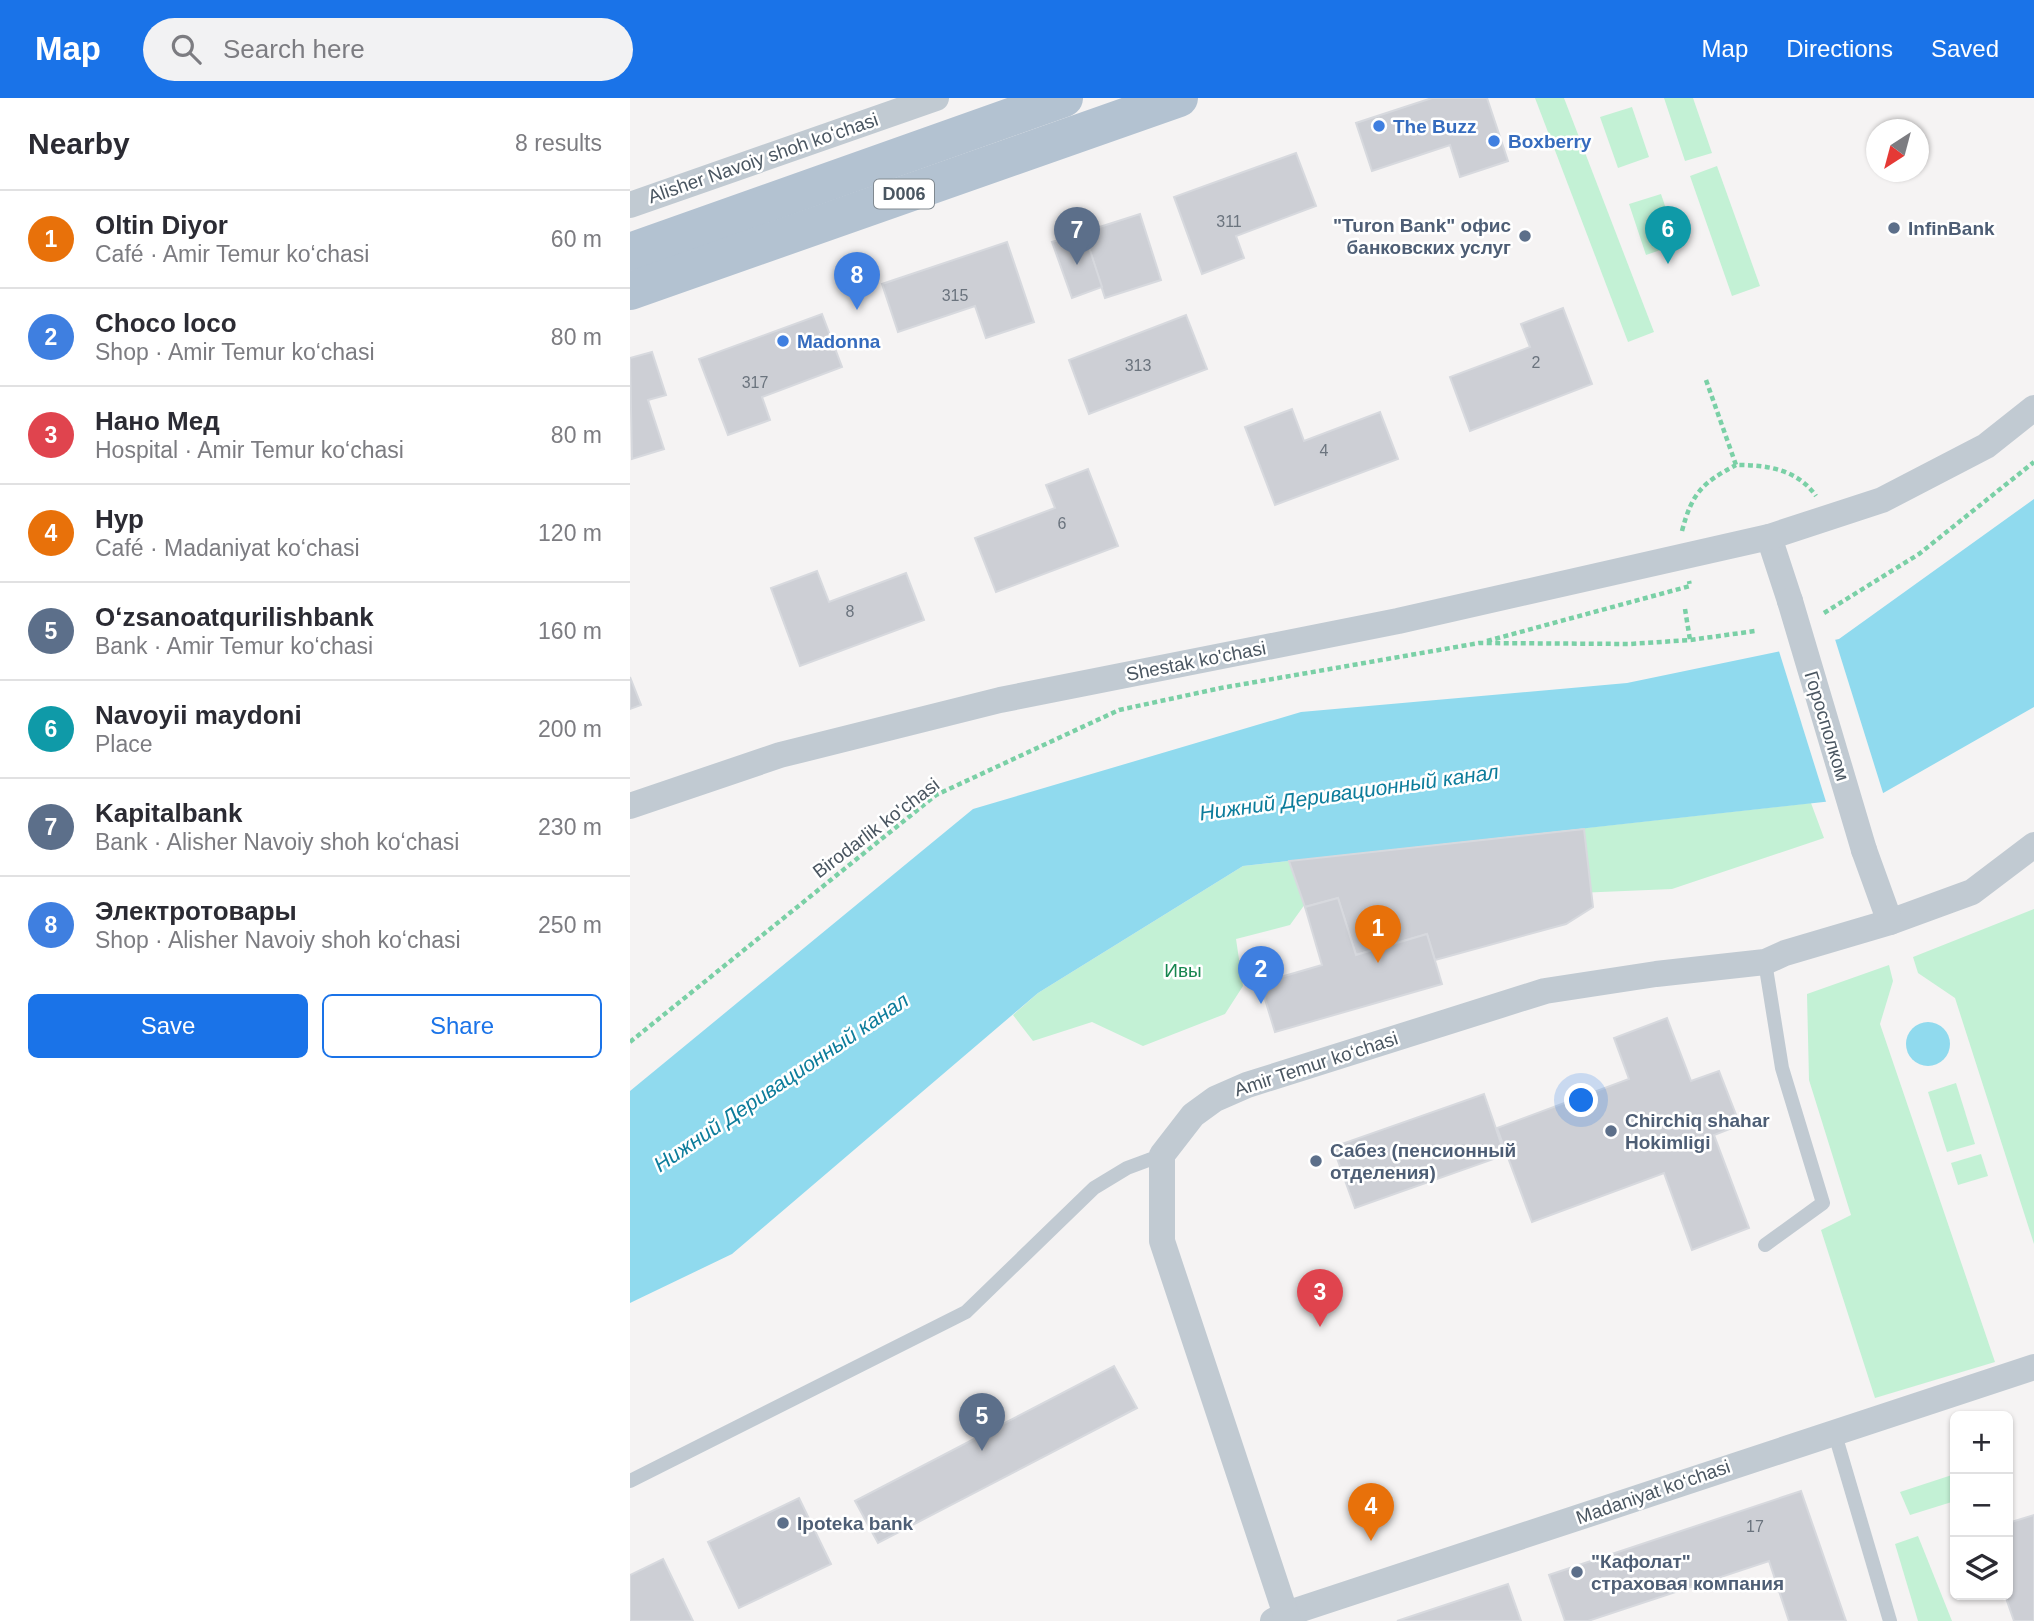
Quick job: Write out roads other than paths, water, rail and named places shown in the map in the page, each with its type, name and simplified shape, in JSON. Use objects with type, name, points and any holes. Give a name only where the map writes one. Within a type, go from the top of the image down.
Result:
[{"type":"main road","name":"D006","points":[[630,252],[1064,98]]},
{"type":"main road","name":"D006","points":[[630,291],[1179,98]]},
{"type":"street","name":"Alisher Navoiy shoh koʻchasi","points":[[630,205],[936,98]]},
{"type":"street","name":"Shestak ko'chasi","points":[[630,807],[780,755],[1000,700],[1398,621],[1769,537],[1882,500],[1986,446],[2034,408]]},
{"type":"street","name":"Горосполком","points":[[1769,537],[1864,850],[1891,922]]},
{"type":"street","name":"Amir Temur ko‘chasi","points":[[1162,1155],[1193,1115],[1215,1099],[1247,1085],[1545,991],[1656,974],[1765,962],[1785,953],[1891,922],[1972,892],[2034,845]]},
{"type":"street","points":[[1162,1155],[1162,1241],[1282,1619]]},
{"type":"street","name":"Madaniyat ko‘chasi","points":[[1282,1619],[1834,1431],[2034,1367]]},
{"type":"lane","points":[[1765,962],[1782,1068],[1824,1203],[1765,1245]]},
{"type":"lane","points":[[630,1481],[966,1312],[1094,1188],[1127,1168],[1162,1155]]},
{"type":"lane","points":[[1834,1431],[1890,1621]]},
{"type":"water","name":"Нижний Деривационный канал","points":[[2034,499],[2034,707],[1878,796],[1243,866],[1038,993],[732,1254],[630,1303],[630,1091],[973,809],[1301,712],[1627,683],[1839,639]]},
{"type":"water","points":[[1928,1022],[1943,1029],[1950,1044],[1943,1059],[1928,1066],[1913,1059],[1906,1044],[1913,1029]]},
{"type":"place","name":"The Buzz","points":[[1379,126]]},
{"type":"place","name":"Boxberry","points":[[1494,141]]},
{"type":"place","name":"InfinBank","points":[[1894,228]]},
{"type":"place","name":"\"Turon Bank\" офис банковских услуг","points":[[1525,236]]},
{"type":"place","name":"Navoyii maydoni","points":[[1668,264]]},
{"type":"place","name":"Kapitalbank","points":[[1077,265]]},
{"type":"place","name":"Электротовары","points":[[857,310]]},
{"type":"place","name":"Madonna","points":[[783,341]]},
{"type":"place","name":"Oltin Diyor","points":[[1378,963]]},
{"type":"place","name":"Choco loco","points":[[1261,1004]]},
{"type":"place","name":"Chirchiq shahar Hokimligi","points":[[1611,1131]]},
{"type":"place","name":"Сабез (пенсионный отделения)","points":[[1316,1161]]},
{"type":"place","name":"Нано Мед","points":[[1320,1327]]},
{"type":"place","name":"Oʻzsanoatqurilishbank","points":[[982,1451]]},
{"type":"place","name":"Ipoteka bank","points":[[783,1523]]},
{"type":"place","name":"Нур","points":[[1371,1541]]},
{"type":"place","name":"\"Кафолат\" страховая компания","points":[[1577,1572]]},
{"type":"park label","name":"Ивы","points":[[1183,970]]}]
